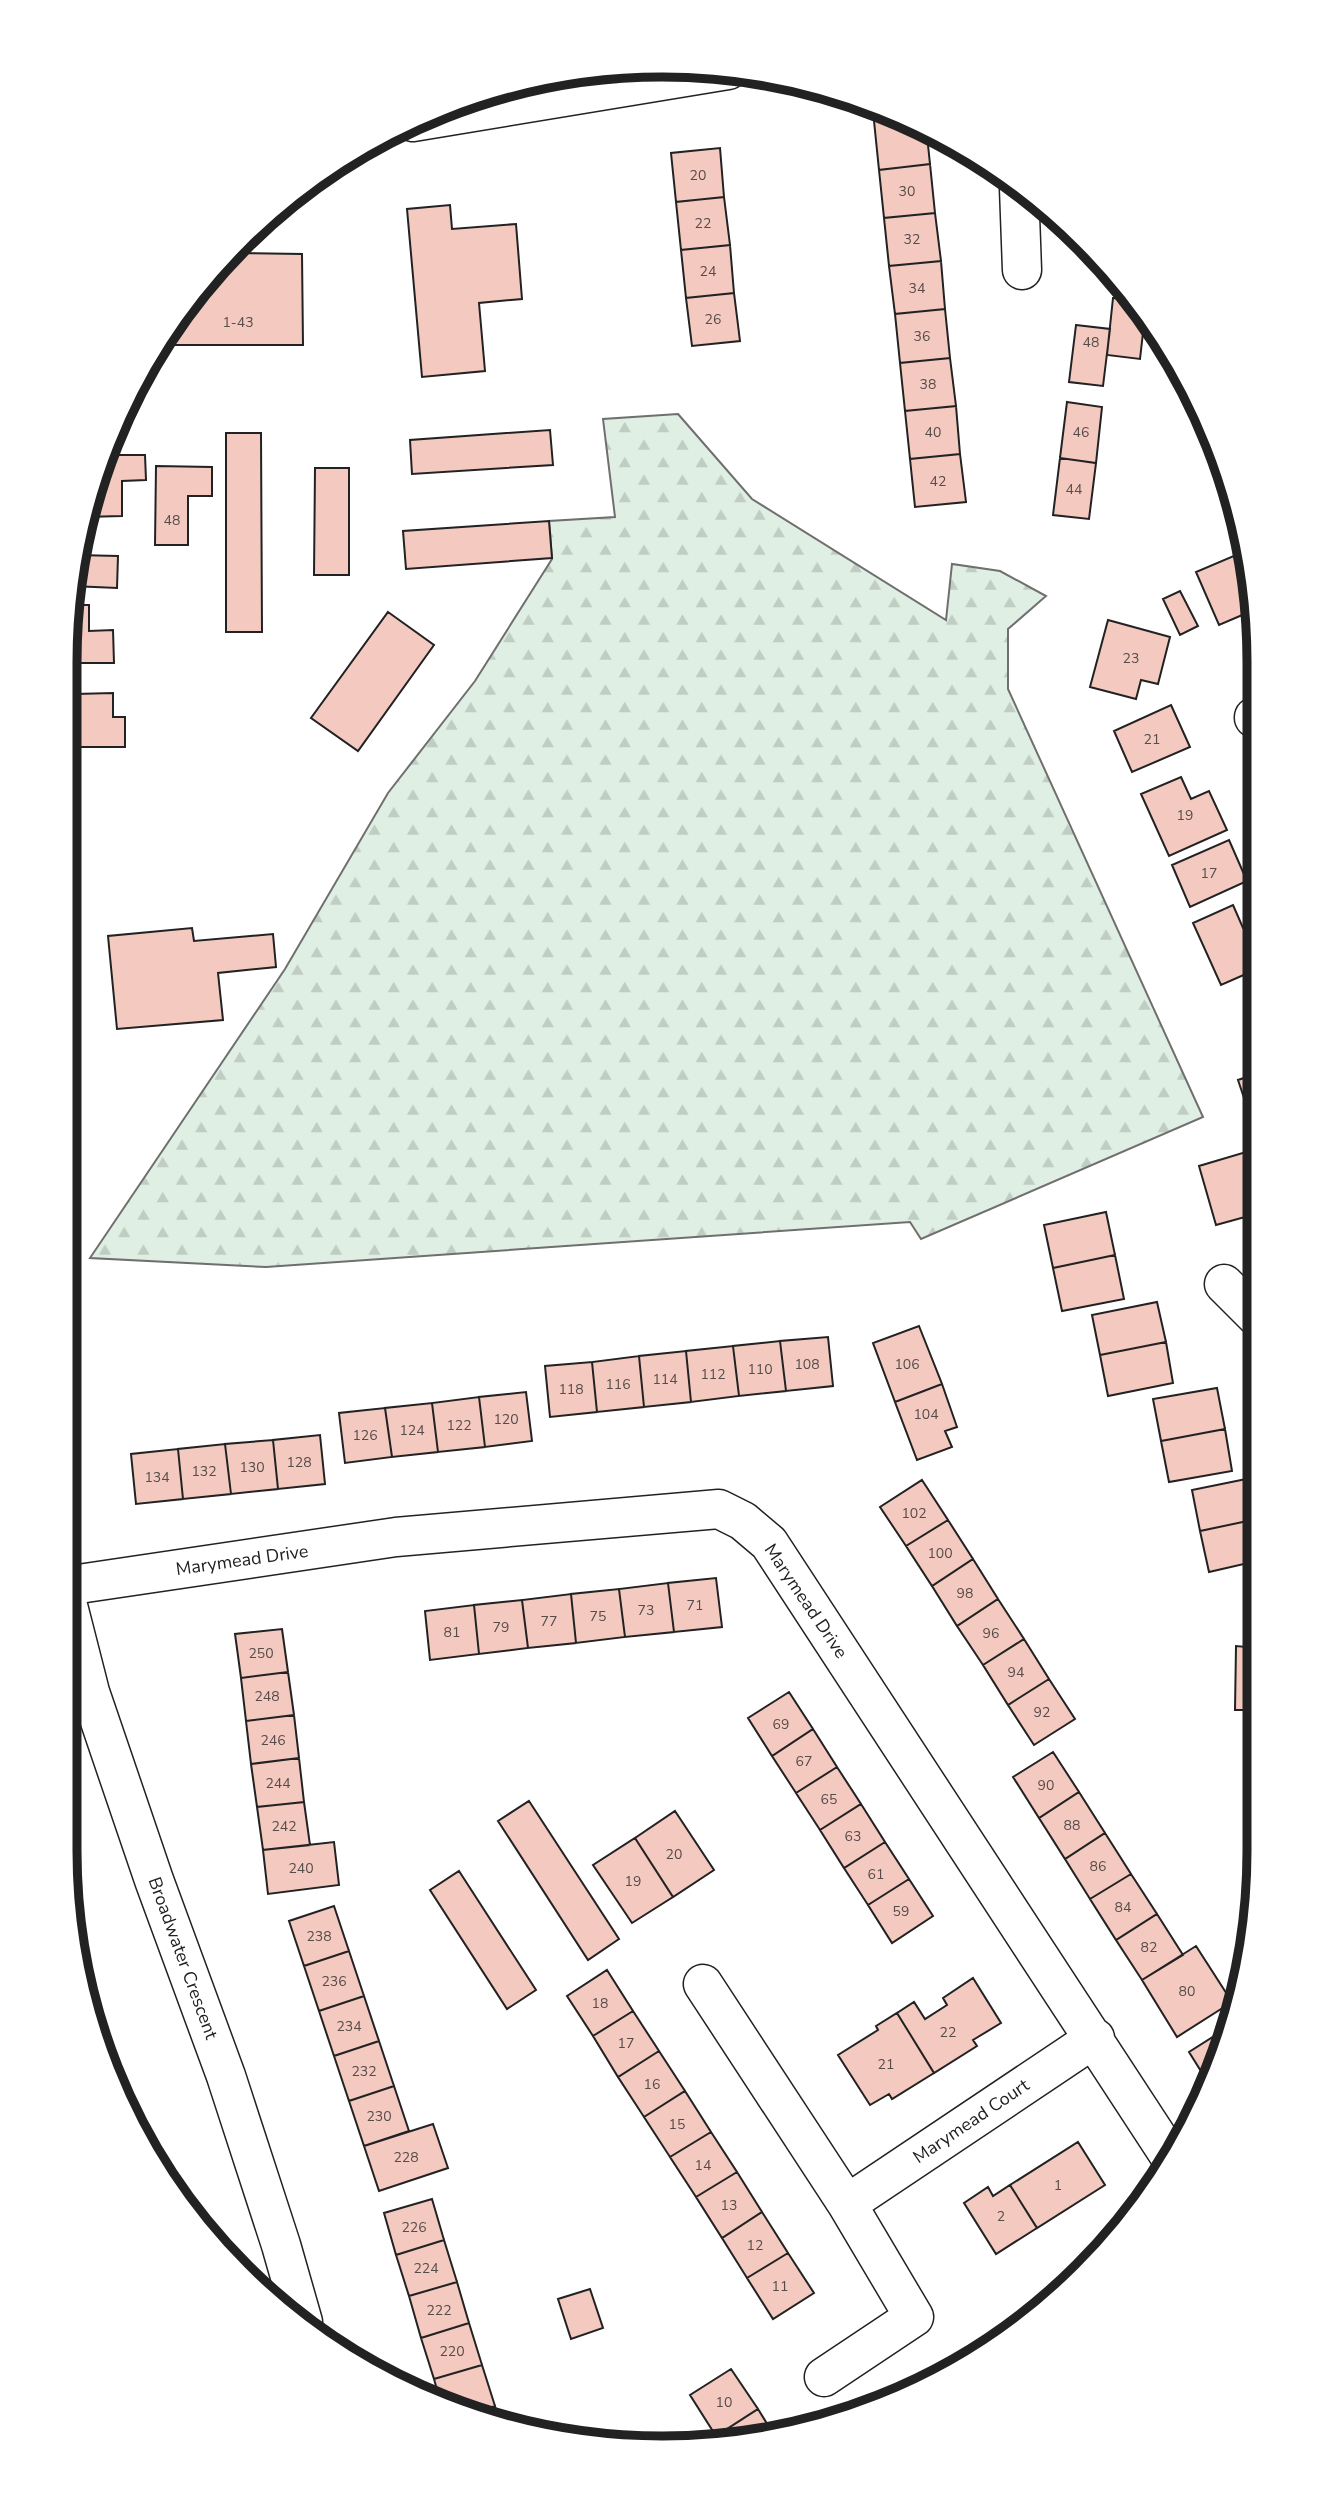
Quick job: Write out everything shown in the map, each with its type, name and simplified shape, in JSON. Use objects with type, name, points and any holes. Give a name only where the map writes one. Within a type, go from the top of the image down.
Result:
[{"type":"street","points":[[456,115],[687,78]]},
{"type":"street","points":[[1020,199],[1023,270]]},
{"type":"street","points":[[1224,1284],[1247,1307]]},
{"type":"street","name":"Marymead Drive","points":[[77,1584],[396,1537],[719,1509],[743,1521],[769,1543],[1166,2149]]},
{"type":"street","name":"Broadwater Crescent","points":[[77,1641],[90,1692],[154,1880],[226,2076],[300,2310]]},
{"type":"street","points":[[703,1984],[847,2204],[914,2317],[824,2377]]},
{"type":"street","name":"Marymead Court","points":[[847,2204],[1095,2038]]},
{"type":"green space","points":[[678,414],[752,499],[946,620],[952,564],[1000,571],[1046,596],[1008,629],[1008,689],[1203,1117],[921,1239],[910,1222],[266,1267],[90,1258],[285,969],[388,793],[475,681],[552,559],[549,521],[615,517],[603,419]]},
{"type":"building","points":[[882,120],[928,141],[930,164],[879,170],[874,121]]},
{"type":"building","points":[[720,148],[724,197],[676,202],[671,153]]},
{"type":"building","points":[[930,164],[935,213],[884,218],[879,170]]},
{"type":"building","points":[[724,197],[730,245],[681,250],[676,202]]},
{"type":"building","points":[[450,205],[452,229],[516,224],[522,299],[479,303],[485,371],[422,377],[407,209]]},
{"type":"building","points":[[935,213],[941,261],[889,266],[884,218]]},
{"type":"building","points":[[730,245],[734,293],[686,298],[681,250]]},
{"type":"building","points":[[243,253],[302,254],[303,345],[171,345],[198,306]]},
{"type":"building","points":[[941,261],[945,309],[895,314],[889,266]]},
{"type":"building","points":[[734,293],[740,341],[692,346],[686,298]]},
{"type":"building","points":[[1113,298],[1120,299],[1143,330],[1140,359],[1107,355]]},
{"type":"building","points":[[945,309],[950,358],[900,363],[895,314]]},
{"type":"building","points":[[1076,325],[1110,329],[1103,386],[1069,382]]},
{"type":"building","points":[[950,358],[956,406],[905,411],[900,363]]},
{"type":"building","points":[[1067,402],[1102,407],[1096,463],[1060,458]]},
{"type":"building","points":[[956,406],[960,454],[910,459],[905,411]]},
{"type":"building","points":[[550,430],[553,465],[412,474],[410,440]]},
{"type":"building","points":[[226,433],[261,433],[262,632],[226,632]]},
{"type":"building","points":[[960,454],[966,502],[915,507],[910,459]]},
{"type":"building","points":[[115,455],[145,455],[146,480],[122,481],[122,516],[96,517],[108,474]]},
{"type":"building","points":[[1060,458],[1096,463],[1089,519],[1053,515]]},
{"type":"building","points":[[156,466],[212,467],[212,496],[188,496],[188,545],[155,545]]},
{"type":"building","points":[[315,468],[349,468],[349,575],[314,575]]},
{"type":"building","points":[[549,521],[552,558],[406,569],[403,531]]},
{"type":"building","points":[[87,555],[118,556],[117,588],[82,586]]},
{"type":"building","points":[[1237,555],[1245,614],[1219,625],[1196,572]]},
{"type":"building","points":[[1180,591],[1198,626],[1180,635],[1163,599]]},
{"type":"building","points":[[80,605],[89,605],[89,631],[113,630],[114,663],[77,663]]},
{"type":"building","points":[[388,612],[434,645],[358,751],[311,718]]},
{"type":"building","points":[[1108,620],[1170,637],[1158,684],[1141,680],[1136,699],[1090,687]]},
{"type":"building","points":[[113,693],[113,717],[125,717],[125,747],[77,747],[77,694]]},
{"type":"building","points":[[1171,705],[1190,747],[1132,772],[1114,731]]},
{"type":"building","points":[[1181,777],[1191,799],[1209,791],[1227,830],[1169,856],[1141,794]]},
{"type":"building","points":[[1229,840],[1247,881],[1190,907],[1172,865]]},
{"type":"building","points":[[1233,905],[1243,928],[1247,926],[1247,974],[1221,985],[1193,923]]},
{"type":"building","points":[[192,928],[194,941],[273,934],[276,967],[218,973],[223,1020],[117,1029],[108,936]]},
{"type":"building","points":[[1247,1077],[1247,1107],[1238,1080]]},
{"type":"building","points":[[1247,1152],[1247,1216],[1216,1225],[1199,1166]]},
{"type":"building","points":[[1106,1212],[1115,1255],[1053,1268],[1044,1225]]},
{"type":"building","points":[[1115,1255],[1124,1299],[1062,1311],[1053,1268]]},
{"type":"building","points":[[1157,1302],[1166,1342],[1100,1355],[1092,1315]]},
{"type":"building","points":[[919,1326],[942,1384],[895,1402],[873,1343]]},
{"type":"building","points":[[828,1337],[833,1386],[786,1391],[780,1341]]},
{"type":"building","points":[[780,1341],[786,1391],[739,1396],[733,1346]]},
{"type":"building","points":[[1166,1342],[1173,1383],[1108,1396],[1100,1355]]},
{"type":"building","points":[[733,1346],[739,1396],[691,1402],[686,1351]]},
{"type":"building","points":[[686,1351],[691,1402],[644,1407],[639,1356]]},
{"type":"building","points":[[639,1356],[644,1407],[597,1412],[592,1362]]},
{"type":"building","points":[[592,1362],[597,1412],[550,1417],[545,1366]]},
{"type":"building","points":[[942,1384],[957,1427],[945,1431],[952,1447],[917,1460],[895,1402]]},
{"type":"building","points":[[1217,1388],[1225,1429],[1161,1441],[1153,1399]]},
{"type":"building","points":[[526,1392],[532,1441],[485,1447],[479,1397]]},
{"type":"building","points":[[479,1397],[485,1447],[438,1452],[432,1403]]},
{"type":"building","points":[[432,1403],[438,1452],[392,1457],[385,1408]]},
{"type":"building","points":[[385,1408],[392,1457],[345,1463],[339,1413]]},
{"type":"building","points":[[1225,1429],[1232,1471],[1169,1482],[1161,1441]]},
{"type":"building","points":[[320,1435],[325,1484],[278,1489],[273,1440]]},
{"type":"building","points":[[273,1440],[278,1489],[231,1494],[225,1444]]},
{"type":"building","points":[[225,1444],[231,1494],[183,1499],[178,1449]]},
{"type":"building","points":[[178,1449],[183,1499],[136,1504],[131,1454]]},
{"type":"building","points":[[1247,1479],[1247,1521],[1200,1531],[1192,1490]]},
{"type":"building","points":[[922,1480],[948,1520],[906,1546],[880,1507]]},
{"type":"building","points":[[948,1520],[973,1559],[932,1586],[906,1546]]},
{"type":"building","points":[[1247,1521],[1247,1563],[1209,1572],[1200,1531]]},
{"type":"building","points":[[973,1559],[998,1599],[957,1626],[932,1586]]},
{"type":"building","points":[[716,1578],[722,1627],[674,1632],[668,1583]]},
{"type":"building","points":[[668,1583],[674,1632],[625,1637],[619,1589]]},
{"type":"building","points":[[619,1589],[625,1637],[576,1643],[571,1594]]},
{"type":"building","points":[[571,1594],[576,1643],[528,1648],[522,1600]]},
{"type":"building","points":[[998,1599],[1024,1639],[983,1665],[957,1626]]},
{"type":"building","points":[[522,1600],[528,1648],[479,1654],[474,1605]]},
{"type":"building","points":[[474,1605],[479,1654],[430,1660],[425,1611]]},
{"type":"building","points":[[1246,1621],[1247,1710],[1235,1710],[1236,1646],[1246,1647]]},
{"type":"building","points":[[282,1629],[288,1672],[241,1678],[235,1634]]},
{"type":"building","points":[[1024,1639],[1049,1679],[1008,1705],[983,1665]]},
{"type":"building","points":[[288,1672],[294,1715],[246,1721],[241,1678]]},
{"type":"building","points":[[1049,1679],[1075,1719],[1034,1745],[1008,1705]]},
{"type":"building","points":[[789,1692],[813,1729],[772,1756],[748,1718]]},
{"type":"building","points":[[294,1715],[299,1758],[251,1764],[246,1721]]},
{"type":"building","points":[[813,1729],[837,1767],[796,1793],[772,1756]]},
{"type":"building","points":[[1053,1752],[1079,1792],[1039,1818],[1013,1777]]},
{"type":"building","points":[[299,1758],[304,1802],[257,1807],[251,1764]]},
{"type":"building","points":[[837,1767],[861,1804],[820,1830],[796,1793]]},
{"type":"building","points":[[1079,1792],[1105,1833],[1065,1859],[1039,1818]]},
{"type":"building","points":[[529,1801],[619,1939],[588,1960],[498,1821]]},
{"type":"building","points":[[304,1802],[310,1845],[263,1850],[257,1807]]},
{"type":"building","points":[[861,1804],[885,1842],[844,1868],[820,1830]]},
{"type":"building","points":[[675,1811],[714,1870],[673,1897],[635,1838]]},
{"type":"building","points":[[1105,1833],[1131,1874],[1090,1899],[1065,1859]]},
{"type":"building","points":[[635,1838],[673,1897],[632,1923],[593,1865]]},
{"type":"building","points":[[334,1842],[339,1885],[268,1894],[263,1850]]},
{"type":"building","points":[[885,1842],[909,1879],[868,1905],[844,1868]]},
{"type":"building","points":[[459,1871],[536,1990],[507,2009],[430,1890]]},
{"type":"building","points":[[1131,1874],[1157,1914],[1116,1940],[1090,1899]]},
{"type":"building","points":[[909,1879],[933,1916],[892,1943],[868,1905]]},
{"type":"building","points":[[334,1906],[349,1951],[304,1966],[289,1921]]},
{"type":"building","points":[[1157,1914],[1183,1955],[1142,1980],[1116,1940]]},
{"type":"building","points":[[1196,1946],[1228,1996],[1226,2006],[1177,2037],[1142,1980]]},
{"type":"building","points":[[349,1951],[364,1996],[319,2011],[304,1966]]},
{"type":"building","points":[[607,1970],[633,2011],[593,2036],[567,1996]]},
{"type":"building","points":[[973,1978],[1001,2023],[973,2040],[977,2046],[934,2073],[897,2013],[914,2002],[925,2019],[947,2005],[943,1998]]},
{"type":"building","points":[[364,1996],[379,2041],[334,2056],[319,2011]]},
{"type":"building","points":[[633,2011],[659,2051],[618,2077],[593,2036]]},
{"type":"building","points":[[897,2013],[934,2073],[892,2099],[889,2094],[870,2105],[838,2055],[878,2030],[876,2026]]},
{"type":"building","points":[[1218,2034],[1203,2074],[1189,2052]]},
{"type":"building","points":[[379,2041],[394,2086],[349,2101],[334,2056]]},
{"type":"building","points":[[659,2051],[685,2091],[644,2117],[618,2077]]},
{"type":"building","points":[[394,2086],[409,2131],[364,2146],[349,2101]]},
{"type":"building","points":[[685,2091],[711,2132],[670,2157],[644,2117]]},
{"type":"building","points":[[433,2124],[448,2168],[379,2191],[364,2146]]},
{"type":"building","points":[[711,2132],[737,2172],[696,2197],[670,2157]]},
{"type":"building","points":[[1078,2142],[1105,2185],[1037,2228],[1010,2185]]},
{"type":"building","points":[[737,2172],[762,2212],[722,2238],[696,2197]]},
{"type":"building","points":[[1010,2185],[1037,2228],[996,2254],[964,2203],[988,2187],[993,2196]]},
{"type":"building","points":[[432,2199],[444,2240],[396,2255],[384,2213]]},
{"type":"building","points":[[762,2212],[788,2253],[747,2278],[722,2238]]},
{"type":"building","points":[[444,2240],[457,2282],[409,2296],[396,2255]]},
{"type":"building","points":[[788,2253],[814,2293],[773,2319],[747,2278]]},
{"type":"building","points":[[457,2282],[469,2323],[421,2338],[409,2296]]},
{"type":"building","points":[[590,2289],[603,2328],[571,2339],[558,2299]]},
{"type":"building","points":[[469,2323],[482,2365],[434,2379],[421,2338]]},
{"type":"building","points":[[482,2365],[495,2406],[487,2409],[437,2391],[434,2379]]},
{"type":"building","points":[[731,2369],[758,2409],[721,2433],[714,2433],[690,2395]]},
{"type":"building","points":[[758,2409],[769,2426],[738,2431],[721,2433]]}]
